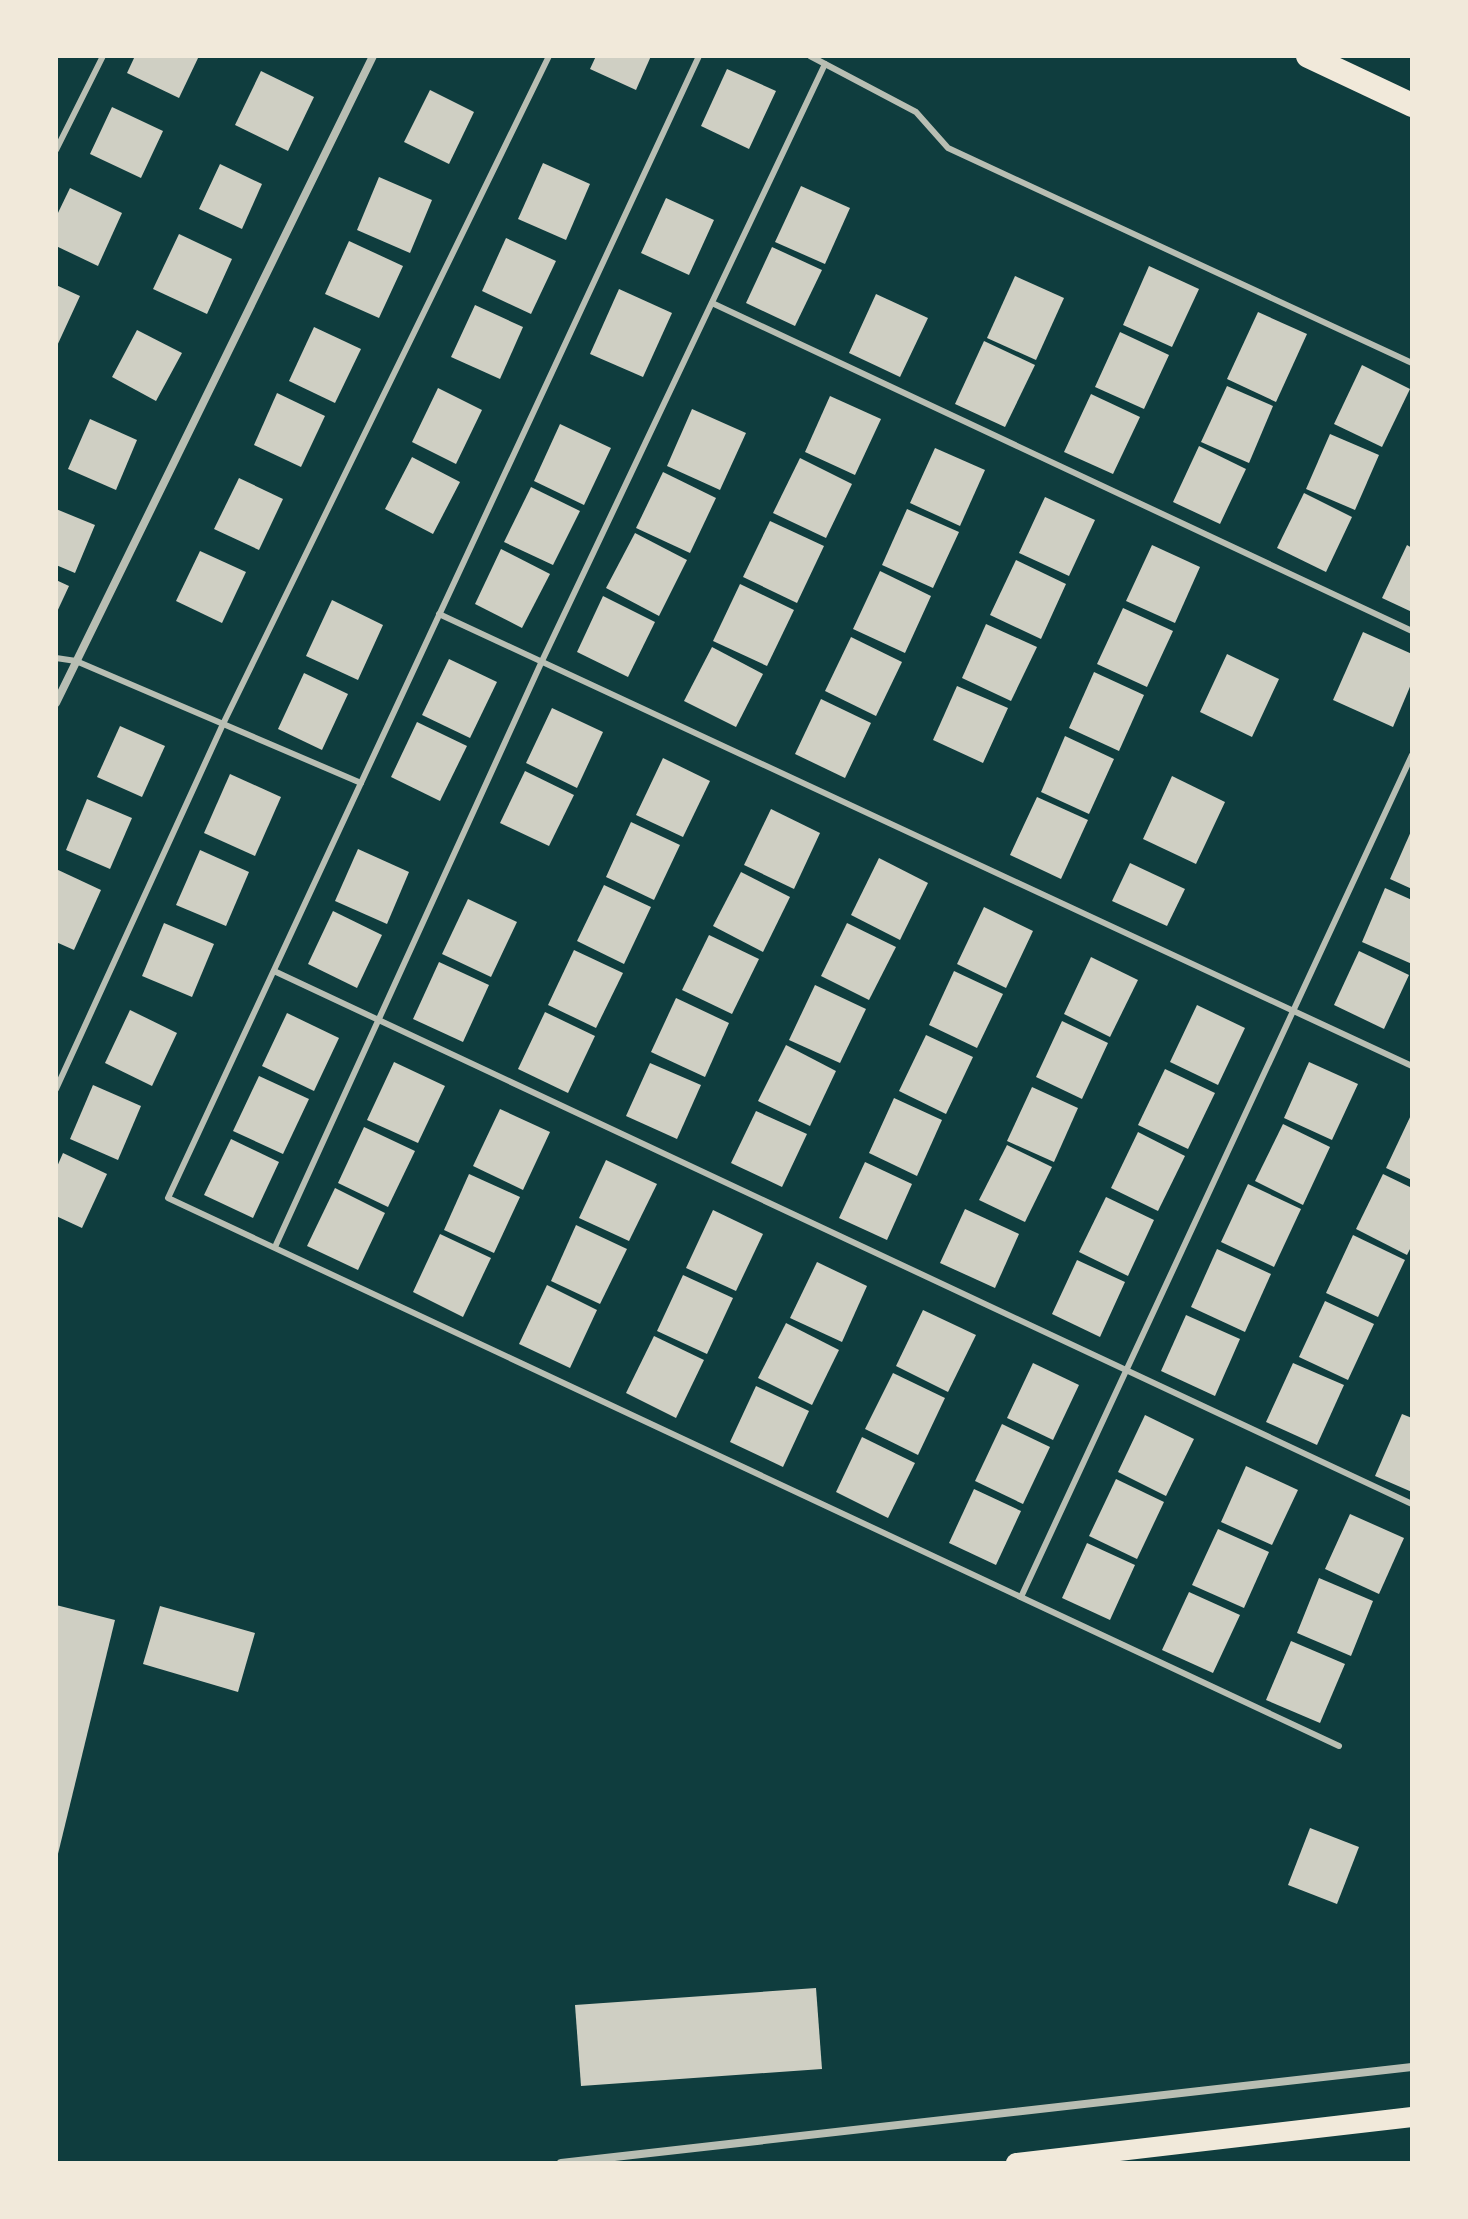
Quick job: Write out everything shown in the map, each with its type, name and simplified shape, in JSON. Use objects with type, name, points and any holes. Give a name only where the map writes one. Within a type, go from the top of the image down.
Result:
[{"type":"highway","points":[[1308,56],[1412,105]]},
{"type":"main road","points":[[1016,2163],[1412,2117]]},
{"type":"street","points":[[56,703],[373,56]]},
{"type":"street","points":[[561,2163],[1412,2067]]},
{"type":"lane","points":[[56,150],[103,56]]},
{"type":"lane","points":[[56,1089],[223,724],[549,56]]},
{"type":"lane","points":[[699,56],[168,1198],[1339,1746]]},
{"type":"lane","points":[[810,56],[916,112],[948,148],[1412,363]]},
{"type":"lane","points":[[275,1247],[542,661],[825,64]]},
{"type":"lane","points":[[712,303],[1412,631]]},
{"type":"lane","points":[[439,614],[1412,1066]]},
{"type":"lane","points":[[56,658],[76,661],[361,783]]},
{"type":"lane","points":[[1021,1597],[1412,755]]},
{"type":"lane","points":[[274,971],[1412,1504]]},
{"type":"building","points":[[135,56],[199,56],[179,98],[127,73]]},
{"type":"building","points":[[596,56],[651,56],[636,90],[590,69]]},
{"type":"building","points":[[727,69],[776,91],[749,149],[701,126]]},
{"type":"building","points":[[261,71],[314,97],[288,151],[235,125]]},
{"type":"building","points":[[430,90],[474,112],[449,164],[404,142]]},
{"type":"building","points":[[112,107],[163,131],[141,178],[90,154]]},
{"type":"building","points":[[543,163],[590,184],[566,240],[518,219]]},
{"type":"building","points":[[220,164],[262,184],[242,229],[199,209]]},
{"type":"building","points":[[379,177],[432,200],[410,253],[357,230]]},
{"type":"building","points":[[801,186],[850,208],[825,264],[775,242]]},
{"type":"building","points":[[70,188],[122,213],[98,266],[56,246],[56,217]]},
{"type":"building","points":[[666,198],[714,220],[689,275],[641,253]]},
{"type":"building","points":[[179,234],[232,259],[207,314],[153,289]]},
{"type":"building","points":[[506,238],[556,261],[531,314],[482,291]]},
{"type":"building","points":[[349,241],[403,266],[379,318],[325,294]]},
{"type":"building","points":[[772,247],[822,270],[795,326],[746,303]]},
{"type":"building","points":[[1149,266],[1199,289],[1172,347],[1123,325]]},
{"type":"building","points":[[1015,276],[1064,298],[1036,360],[987,338]]},
{"type":"building","points":[[56,285],[80,296],[56,348]]},
{"type":"building","points":[[619,289],[672,313],[643,377],[590,354]]},
{"type":"building","points":[[876,294],[928,318],[900,377],[849,353]]},
{"type":"building","points":[[475,305],[523,327],[500,379],[451,357]]},
{"type":"building","points":[[1258,312],[1307,334],[1276,402],[1227,379]]},
{"type":"building","points":[[314,327],[361,349],[335,403],[289,381]]},
{"type":"building","points":[[137,330],[182,353],[156,401],[112,377]]},
{"type":"building","points":[[1120,332],[1169,355],[1144,409],[1095,387]]},
{"type":"building","points":[[984,341],[1035,365],[1005,427],[955,404]]},
{"type":"building","points":[[1362,365],[1410,389],[1382,447],[1334,424]]},
{"type":"building","points":[[1227,386],[1273,406],[1249,463],[1201,442]]},
{"type":"building","points":[[438,388],[482,410],[456,464],[412,442]]},
{"type":"building","points":[[277,393],[325,416],[301,467],[254,445]]},
{"type":"building","points":[[1091,394],[1140,417],[1113,474],[1064,452]]},
{"type":"building","points":[[830,396],[881,419],[855,475],[805,452]]},
{"type":"building","points":[[692,409],[746,433],[720,490],[667,466]]},
{"type":"building","points":[[90,419],[137,440],[116,490],[68,469]]},
{"type":"building","points":[[560,424],[611,448],[584,505],[534,481]]},
{"type":"building","points":[[1330,434],[1379,455],[1355,510],[1306,489]]},
{"type":"building","points":[[1199,446],[1246,469],[1220,524],[1173,502]]},
{"type":"building","points":[[935,448],[985,470],[960,526],[910,503]]},
{"type":"building","points":[[412,457],[460,482],[433,534],[385,509]]},
{"type":"building","points":[[800,458],[852,484],[826,538],[773,513]]},
{"type":"building","points":[[663,472],[716,498],[690,553],[636,528]]},
{"type":"building","points":[[239,478],[283,499],[259,550],[214,529]]},
{"type":"building","points":[[531,487],[580,511],[553,565],[504,542]]},
{"type":"building","points":[[1304,493],[1352,517],[1326,572],[1277,548]]},
{"type":"building","points":[[1045,497],[1095,520],[1069,576],[1019,553]]},
{"type":"building","points":[[56,509],[95,525],[75,573],[56,565]]},
{"type":"building","points":[[907,509],[959,532],[933,588],[882,565]]},
{"type":"building","points":[[770,521],[824,546],[797,603],[743,577]]},
{"type":"building","points":[[635,533],[687,560],[659,616],[606,588]]},
{"type":"building","points":[[1152,545],[1200,567],[1175,623],[1126,601]]},
{"type":"building","points":[[1407,545],[1412,548],[1412,612],[1382,598]]},
{"type":"building","points":[[501,549],[550,574],[522,628],[475,604]]},
{"type":"building","points":[[200,551],[246,572],[222,623],[176,601]]},
{"type":"building","points":[[1016,560],[1066,584],[1041,639],[990,615]]},
{"type":"building","points":[[880,571],[931,596],[905,653],[853,629]]},
{"type":"building","points":[[56,580],[69,586],[56,614]]},
{"type":"building","points":[[740,584],[794,610],[767,666],[713,641]]},
{"type":"building","points":[[603,596],[655,622],[628,677],[577,652]]},
{"type":"building","points":[[332,600],[383,625],[358,680],[306,656]]},
{"type":"building","points":[[1123,608],[1173,631],[1147,687],[1097,664]]},
{"type":"building","points":[[986,624],[1037,647],[1011,701],[962,678]]},
{"type":"building","points":[[1363,632],[1412,654],[1412,682],[1393,727],[1333,700]]},
{"type":"building","points":[[851,637],[902,662],[876,716],[825,691]]},
{"type":"building","points":[[712,647],[763,674],[736,727],[684,701]]},
{"type":"building","points":[[1227,654],[1279,679],[1252,737],[1200,712]]},
{"type":"building","points":[[449,659],[497,682],[470,738],[422,715]]},
{"type":"building","points":[[1094,672],[1144,695],[1119,751],[1069,728]]},
{"type":"building","points":[[304,673],[348,694],[322,750],[278,729]]},
{"type":"building","points":[[957,686],[1008,708],[983,763],[933,740]]},
{"type":"building","points":[[821,699],[871,723],[845,778],[795,754]]},
{"type":"building","points":[[552,708],[603,732],[577,788],[526,763]]},
{"type":"building","points":[[417,722],[467,746],[440,801],[391,777]]},
{"type":"building","points":[[120,726],[165,746],[142,797],[97,777]]},
{"type":"building","points":[[1065,736],[1114,759],[1089,814],[1041,792]]},
{"type":"building","points":[[663,758],[710,781],[683,837],[636,815]]},
{"type":"building","points":[[525,771],[574,795],[549,846],[500,823]]},
{"type":"building","points":[[230,774],[281,797],[255,856],[204,833]]},
{"type":"building","points":[[1172,776],[1225,802],[1196,864],[1143,839]]},
{"type":"building","points":[[1037,797],[1088,820],[1061,879],[1010,855]]},
{"type":"building","points":[[87,799],[132,818],[110,869],[66,850]]},
{"type":"building","points":[[771,809],[820,833],[794,889],[744,865]]},
{"type":"building","points":[[631,822],[680,845],[654,900],[606,877]]},
{"type":"building","points":[[1412,829],[1412,889],[1390,879]]},
{"type":"building","points":[[358,849],[409,872],[387,924],[335,901]]},
{"type":"building","points":[[200,850],[249,872],[226,926],[176,905]]},
{"type":"building","points":[[879,858],[928,883],[900,940],[851,915]]},
{"type":"building","points":[[1130,863],[1185,889],[1167,926],[1112,901]]},
{"type":"building","points":[[56,869],[101,890],[74,950],[56,942]]},
{"type":"building","points":[[741,872],[790,897],[763,952],[713,926]]},
{"type":"building","points":[[604,885],[651,907],[624,964],[577,941]]},
{"type":"building","points":[[1385,888],[1412,900],[1412,964],[1362,942]]},
{"type":"building","points":[[468,899],[517,922],[491,977],[442,954]]},
{"type":"building","points":[[984,907],[1033,931],[1006,988],[957,964]]},
{"type":"building","points":[[333,911],[382,935],[357,988],[308,964]]},
{"type":"building","points":[[164,923],[214,944],[192,997],[142,976]]},
{"type":"building","points":[[847,923],[896,947],[869,1000],[821,976]]},
{"type":"building","points":[[709,935],[759,959],[732,1014],[682,990]]},
{"type":"building","points":[[574,950],[623,973],[596,1028],[548,1005]]},
{"type":"building","points":[[1359,951],[1409,975],[1384,1029],[1334,1005]]},
{"type":"building","points":[[1091,957],[1138,980],[1110,1037],[1064,1014]]},
{"type":"building","points":[[439,962],[489,985],[463,1042],[413,1019]]},
{"type":"building","points":[[954,971],[1003,994],[977,1048],[929,1025]]},
{"type":"building","points":[[815,985],[866,1009],[840,1063],[789,1040]]},
{"type":"building","points":[[676,998],[729,1023],[705,1077],[651,1052]]},
{"type":"building","points":[[1197,1005],[1245,1028],[1218,1085],[1170,1062]]},
{"type":"building","points":[[130,1010],[177,1033],[152,1086],[105,1063]]},
{"type":"building","points":[[545,1012],[595,1036],[568,1093],[518,1069]]},
{"type":"building","points":[[287,1013],[339,1038],[314,1091],[262,1066]]},
{"type":"building","points":[[1062,1021],[1108,1043],[1082,1099],[1036,1077]]},
{"type":"building","points":[[926,1035],[973,1057],[946,1114],[899,1091]]},
{"type":"building","points":[[786,1045],[836,1071],[810,1126],[758,1101]]},
{"type":"building","points":[[394,1062],[445,1086],[418,1143],[367,1120]]},
{"type":"building","points":[[1309,1062],[1358,1084],[1332,1140],[1284,1118]]},
{"type":"building","points":[[650,1063],[701,1085],[677,1139],[626,1116]]},
{"type":"building","points":[[1165,1069],[1215,1093],[1188,1149],[1138,1125]]},
{"type":"building","points":[[259,1076],[309,1099],[283,1154],[233,1131]]},
{"type":"building","points":[[93,1085],[141,1106],[118,1160],[70,1139]]},
{"type":"building","points":[[1032,1087],[1078,1108],[1054,1162],[1007,1141]]},
{"type":"building","points":[[894,1098],[942,1120],[917,1176],[869,1153]]},
{"type":"building","points":[[500,1109],[550,1132],[523,1190],[473,1166]]},
{"type":"building","points":[[756,1111],[807,1134],[782,1187],[731,1163]]},
{"type":"building","points":[[1412,1113],[1412,1180],[1386,1168]]},
{"type":"building","points":[[1283,1124],[1330,1147],[1303,1205],[1255,1181]]},
{"type":"building","points":[[364,1127],[415,1151],[388,1207],[338,1183]]},
{"type":"building","points":[[1138,1132],[1185,1156],[1158,1211],[1111,1188]]},
{"type":"building","points":[[231,1139],[279,1162],[253,1218],[204,1195]]},
{"type":"building","points":[[1007,1145],[1052,1167],[1025,1222],[979,1200]]},
{"type":"building","points":[[63,1153],[107,1174],[82,1228],[56,1216],[56,1169]]},
{"type":"building","points":[[606,1160],[657,1184],[629,1241],[579,1218]]},
{"type":"building","points":[[865,1162],[912,1184],[887,1240],[839,1218]]},
{"type":"building","points":[[469,1174],[520,1197],[494,1253],[444,1230]]},
{"type":"building","points":[[1383,1174],[1412,1188],[1412,1245],[1407,1255],[1356,1229]]},
{"type":"building","points":[[1248,1184],[1301,1209],[1274,1267],[1221,1242]]},
{"type":"building","points":[[335,1188],[385,1213],[358,1270],[307,1246]]},
{"type":"building","points":[[1106,1197],[1154,1220],[1128,1276],[1079,1252]]},
{"type":"building","points":[[965,1209],[1019,1234],[995,1288],[940,1263]]},
{"type":"building","points":[[713,1210],[763,1234],[736,1291],[686,1268]]},
{"type":"building","points":[[576,1225],[627,1249],[600,1304],[551,1281]]},
{"type":"building","points":[[440,1234],[491,1258],[463,1317],[413,1292]]},
{"type":"building","points":[[1353,1235],[1405,1260],[1378,1317],[1326,1293]]},
{"type":"building","points":[[1217,1249],[1271,1274],[1245,1332],[1191,1307]]},
{"type":"building","points":[[1077,1260],[1125,1282],[1100,1337],[1052,1314]]},
{"type":"building","points":[[817,1262],[867,1286],[842,1342],[790,1318]]},
{"type":"building","points":[[683,1275],[733,1298],[707,1354],[657,1331]]},
{"type":"building","points":[[547,1285],[597,1310],[570,1368],[519,1344]]},
{"type":"building","points":[[1325,1301],[1374,1324],[1348,1380],[1299,1357]]},
{"type":"building","points":[[923,1310],[976,1335],[948,1392],[896,1366]]},
{"type":"building","points":[[1186,1315],[1240,1339],[1215,1396],[1161,1371]]},
{"type":"building","points":[[786,1323],[839,1350],[812,1405],[758,1378]]},
{"type":"building","points":[[654,1336],[704,1360],[676,1418],[626,1393]]},
{"type":"building","points":[[1033,1363],[1079,1385],[1053,1440],[1007,1418]]},
{"type":"building","points":[[1293,1363],[1344,1385],[1317,1445],[1266,1422]]},
{"type":"building","points":[[893,1373],[945,1398],[918,1455],[865,1429]]},
{"type":"building","points":[[756,1386],[809,1411],[783,1467],[730,1442]]},
{"type":"building","points":[[1402,1414],[1412,1418],[1412,1492],[1375,1476]]},
{"type":"building","points":[[1145,1415],[1194,1439],[1166,1496],[1118,1472]]},
{"type":"building","points":[[1002,1424],[1050,1447],[1023,1504],[975,1481]]},
{"type":"building","points":[[862,1437],[915,1463],[888,1518],[836,1492]]},
{"type":"building","points":[[1246,1466],[1298,1490],[1272,1545],[1221,1522]]},
{"type":"building","points":[[1116,1479],[1164,1502],[1137,1559],[1089,1536]]},
{"type":"building","points":[[974,1489],[1021,1511],[996,1565],[949,1543]]},
{"type":"building","points":[[1350,1514],[1404,1538],[1379,1594],[1325,1569]]},
{"type":"building","points":[[1218,1529],[1269,1552],[1244,1608],[1192,1585]]},
{"type":"building","points":[[1087,1543],[1135,1565],[1110,1620],[1062,1598]]},
{"type":"building","points":[[1319,1578],[1373,1601],[1351,1656],[1297,1633]]},
{"type":"building","points":[[1189,1592],[1240,1615],[1213,1673],[1162,1650]]},
{"type":"building","points":[[56,1605],[115,1620],[57,1858],[56,1858]]},
{"type":"building","points":[[160,1606],[255,1633],[238,1692],[143,1664]]},
{"type":"building","points":[[1291,1641],[1345,1664],[1320,1723],[1266,1700]]},
{"type":"building","points":[[1310,1828],[1359,1847],[1337,1904],[1288,1885]]},
{"type":"building","points":[[816,1988],[822,2069],[581,2086],[575,2005]]}]
